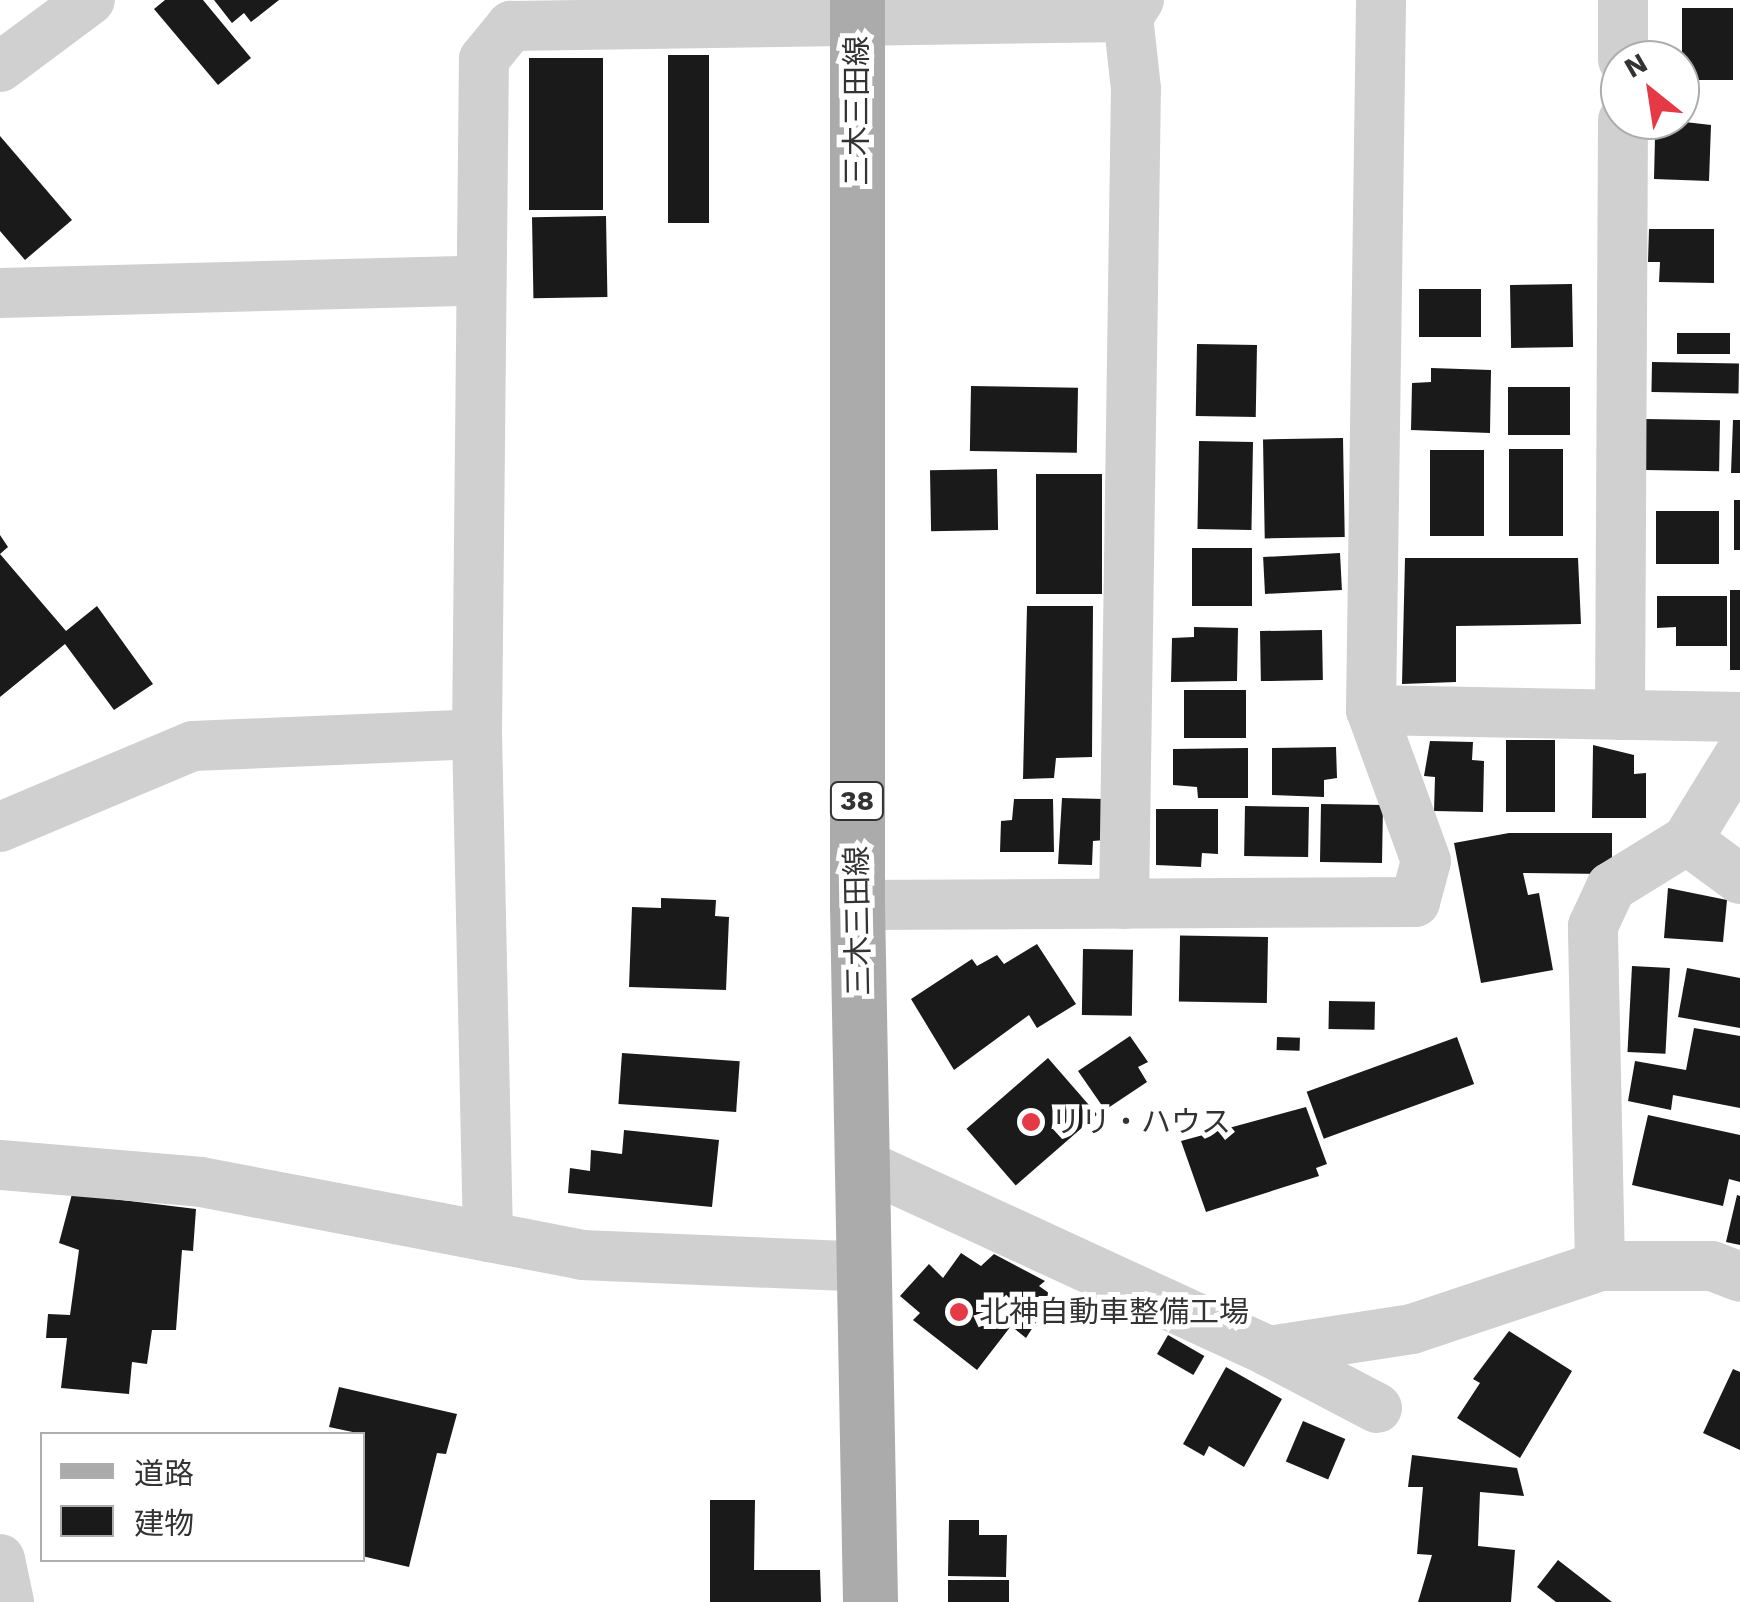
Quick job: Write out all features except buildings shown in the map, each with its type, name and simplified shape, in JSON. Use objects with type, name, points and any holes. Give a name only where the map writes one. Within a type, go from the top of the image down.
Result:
[{"type":"main road","name":"三木三田線","points":[[857,8],[857,905],[870,1602]]},
{"type":"street","points":[[0,68],[90,0]]},
{"type":"street","points":[[857,905],[1415,902],[1426,860],[1372,710],[1381,0]]},
{"type":"street","points":[[1623,0],[1623,40]]},
{"type":"street","points":[[488,1237],[477,734],[484,60],[511,26],[857,8],[1134,8],[1124,904]]},
{"type":"street","points":[[1620,715],[1623,140]]},
{"type":"street","points":[[0,293],[481,280]]},
{"type":"street","points":[[1372,710],[1740,718]]},
{"type":"street","points":[[0,827],[193,746],[477,734]]},
{"type":"street","points":[[1600,1266],[1593,926],[1611,887],[1687,840],[1740,754]]},
{"type":"street","points":[[1687,840],[1740,879]]},
{"type":"street","points":[[862,1164],[1268,1352],[1376,1408]]},
{"type":"street","points":[[0,1165],[201,1182],[582,1255],[866,1267]]},
{"type":"street","points":[[1268,1352],[1412,1329],[1600,1266],[1712,1266],[1740,1277]]},
{"type":"street","points":[[0,1559],[9,1602]]},
{"type":"place","name":"リリ・ハウス","points":[[1031,1122]]},
{"type":"place","name":"北神自動車整備工場","points":[[959,1312]]}]
